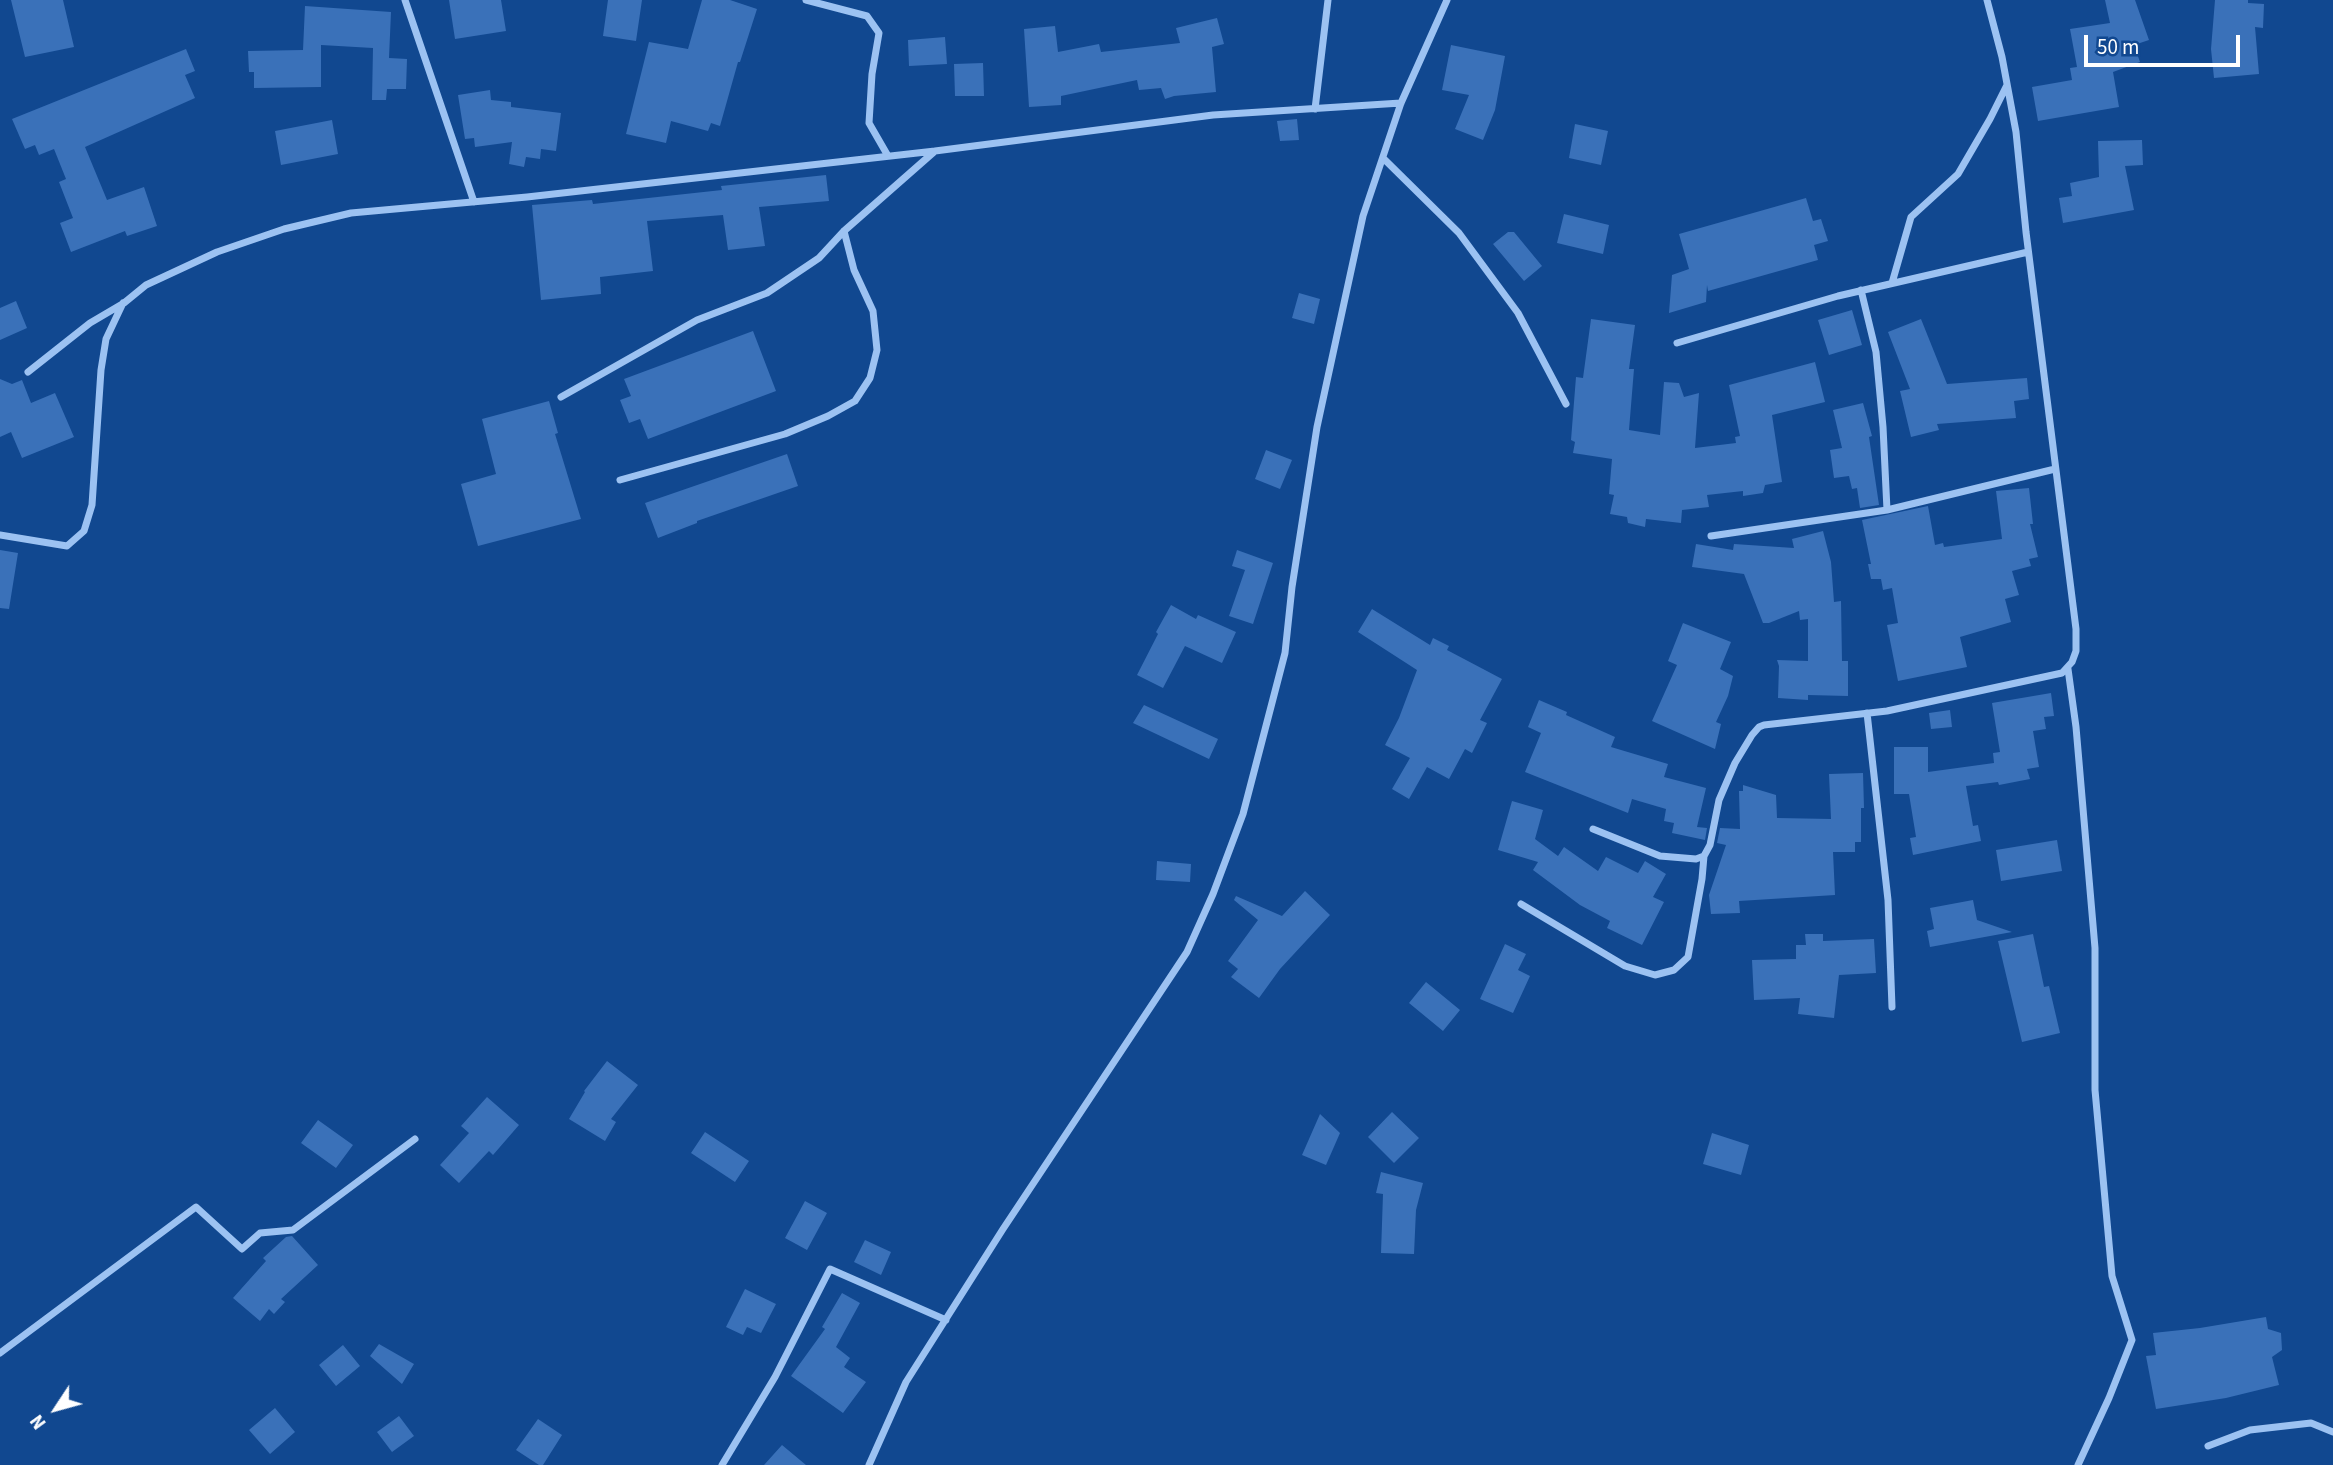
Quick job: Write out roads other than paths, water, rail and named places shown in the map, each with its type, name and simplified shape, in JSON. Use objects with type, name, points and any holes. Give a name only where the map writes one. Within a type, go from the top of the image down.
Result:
[{"type":"street","points":[[405,0],[474,202]]},
{"type":"street","points":[[806,0],[867,16],[879,33],[872,74],[869,123],[888,156]]},
{"type":"street","points":[[1315,108],[1328,0]]},
{"type":"street","points":[[869,1465],[906,1382],[1186,952],[1213,894],[1242,814],[1285,653],[1292,587],[1317,427],[1363,216],[1401,103],[1447,0]]},
{"type":"street","points":[[1987,0],[2016,132],[2028,252],[2076,629],[2076,651],[2068,669],[2076,727],[2095,948],[2095,1090],[2112,1276],[2132,1340],[2078,1465]]},
{"type":"street","points":[[1892,283],[1911,217],[1958,174],[2007,85]]},
{"type":"street","points":[[28,372],[90,323],[124,303],[146,285],[176,270],[217,252],[284,229],[351,213],[935,151],[1213,115],[1401,103]]},
{"type":"street","points":[[561,397],[697,320],[767,293],[819,258],[844,231],[935,151]]},
{"type":"street","points":[[1383,158],[1459,233],[1511,303],[1566,404]]},
{"type":"street","points":[[620,480],[785,434],[855,401],[870,378],[877,350],[873,312],[854,270],[844,231]]},
{"type":"street","points":[[1677,343],[1861,290],[2028,252]]},
{"type":"street","points":[[1861,290],[1875,352],[1883,427],[1887,510]]},
{"type":"street","points":[[0,535],[67,546],[84,531],[92,505],[101,370],[106,339],[124,303]]},
{"type":"street","points":[[1711,536],[1887,510],[2055,469]]},
{"type":"street","points":[[1521,904],[1625,966],[1655,975],[1674,970],[1688,957],[1704,856],[1710,845],[1719,800],[1735,763],[1759,727],[1888,711],[2062,673],[2068,669]]},
{"type":"street","points":[[1867,713],[1888,900],[1892,1007]]},
{"type":"street","points":[[1593,829],[1660,856],[1696,859],[1704,856]]},
{"type":"street","points":[[0,1353],[196,1207],[242,1249],[260,1233],[293,1230],[415,1139]]},
{"type":"street","points":[[722,1465],[775,1377],[830,1269],[946,1320]]},
{"type":"street","points":[[2208,1446],[2250,1430],[2311,1423],[2333,1432]]}]
